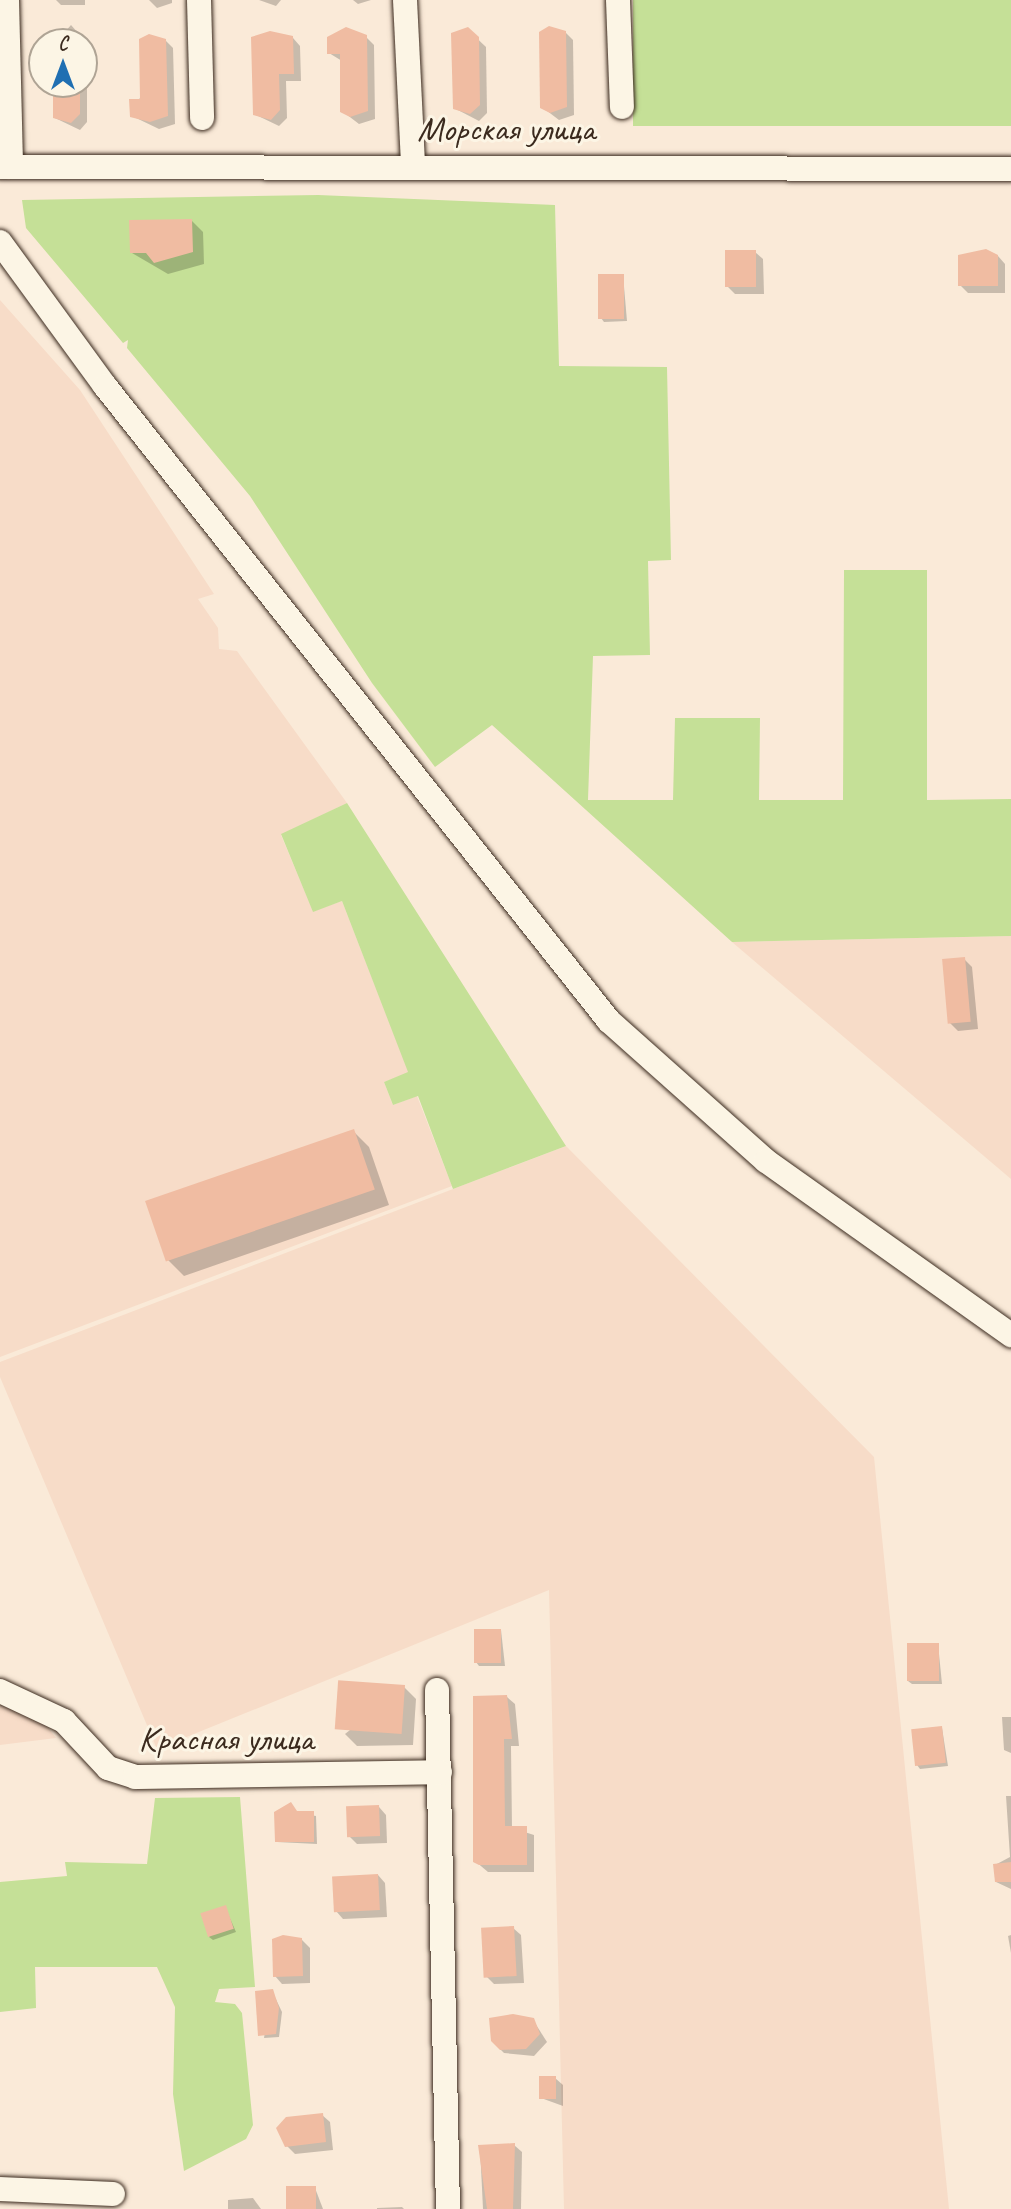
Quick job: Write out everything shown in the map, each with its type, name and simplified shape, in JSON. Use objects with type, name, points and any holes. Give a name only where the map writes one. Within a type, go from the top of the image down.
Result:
[{"type":"street","points":[[6,0],[6,167]]},
{"type":"street","points":[[200,0],[202,118]]},
{"type":"street","points":[[405,0],[412,163]]},
{"type":"street","points":[[618,0],[622,107]]},
{"type":"street","name":"Морская улица","points":[[6,167],[412,163],[1011,169]]},
{"type":"street","points":[[0,242],[105,386],[609,1021],[766,1161],[1011,1335]]},
{"type":"street","points":[[437,1690],[448,2209]]},
{"type":"street","name":"Красная улица","points":[[0,1691],[64,1721],[108,1768],[135,1777],[440,1772]]},
{"type":"street","points":[[0,2189],[113,2194]]},
{"type":"shaded area","points":[[0,300],[80,390],[214,594],[198,599],[218,628],[219,649],[237,651],[347,803],[281,835],[313,911],[342,901],[409,1073],[384,1082],[393,1105],[417,1096],[452,1186],[0,1357]]},
{"type":"shaded area","points":[[1011,936],[1011,1179],[732,942]]},
{"type":"shaded area","points":[[566,1146],[874,1457],[949,2209],[564,2209],[549,1590],[157,1749],[0,1377],[0,1362]]},
{"type":"shaded area","points":[[0,1699],[36,1712],[56,1738],[0,1745]]},
{"type":"green space","points":[[633,0],[1011,0],[1011,126],[633,126]]},
{"type":"green space","points":[[318,195],[555,205],[559,366],[667,367],[671,560],[648,561],[650,655],[593,656],[588,800],[673,800],[675,718],[760,718],[759,800],[843,800],[844,570],[927,570],[927,800],[1011,799],[1011,936],[732,942],[492,725],[435,767],[372,683],[250,496],[127,348],[128,340],[123,343],[26,228],[22,200]]},
{"type":"green space","points":[[347,803],[566,1146],[453,1189],[418,1096],[393,1105],[384,1082],[408,1072],[342,901],[313,912],[281,834]]},
{"type":"green space","points":[[240,1797],[255,1987],[219,1989],[215,2002],[235,2004],[242,2013],[253,2125],[246,2139],[184,2171],[173,2094],[175,2007],[157,1967],[35,1967],[36,2008],[0,2012],[0,1882],[67,1876],[65,1862],[147,1864],[155,1798]]},
{"type":"building","points":[[549,26],[566,31],[567,107],[550,113],[540,108],[539,32]]},
{"type":"building","points":[[346,27],[367,35],[368,111],[350,117],[340,112],[340,54],[327,54],[327,37]]},
{"type":"building","points":[[468,27],[479,37],[480,105],[470,114],[453,109],[451,33]]},
{"type":"building","points":[[270,31],[293,36],[294,74],[279,74],[280,110],[271,120],[253,115],[251,37]]},
{"type":"building","points":[[149,34],[166,39],[168,116],[150,122],[130,117],[129,99],[140,99],[139,39]]},
{"type":"building","points":[[53,98],[80,98],[80,114],[71,123],[53,118]]},
{"type":"building","points":[[192,219],[193,252],[154,263],[146,253],[130,253],[129,220]]},
{"type":"building","points":[[986,249],[998,255],[998,286],[958,286],[958,255]]},
{"type":"building","points":[[725,250],[756,250],[756,287],[725,287]]},
{"type":"building","points":[[598,274],[624,274],[624,319],[598,319]]},
{"type":"building","points":[[965,957],[971,1022],[948,1024],[942,959]]},
{"type":"building","points":[[354,1129],[375,1190],[166,1261],[145,1201]]},
{"type":"building","points":[[474,1629],[501,1629],[501,1663],[474,1663]]},
{"type":"building","points":[[907,1643],[939,1643],[939,1681],[907,1681]]},
{"type":"building","points":[[338,1680],[405,1685],[402,1734],[335,1729]]},
{"type":"building","points":[[507,1695],[512,1739],[504,1739],[505,1826],[527,1826],[527,1865],[479,1865],[473,1862],[473,1696]]},
{"type":"building","points":[[942,1726],[946,1763],[915,1766],[911,1729]]},
{"type":"building","points":[[291,1802],[297,1811],[314,1811],[314,1842],[275,1842],[274,1812]]},
{"type":"building","points":[[379,1805],[380,1836],[347,1837],[346,1806]]},
{"type":"building","points":[[1011,1862],[1011,1882],[995,1882],[993,1864]]},
{"type":"building","points":[[378,1874],[380,1910],[334,1912],[332,1876]]},
{"type":"building","points":[[226,1905],[234,1929],[208,1937],[200,1913]]},
{"type":"building","points":[[514,1926],[517,1976],[484,1978],[481,1928]]},
{"type":"building","points":[[283,1935],[302,1938],[303,1976],[273,1977],[272,1939]]},
{"type":"building","points":[[273,1989],[279,2008],[276,2034],[258,2036],[255,1991]]},
{"type":"building","points":[[513,2014],[534,2018],[540,2034],[526,2049],[500,2050],[491,2041],[489,2018]]},
{"type":"building","points":[[539,2076],[556,2076],[556,2099],[539,2099]]},
{"type":"building","points":[[323,2113],[326,2142],[285,2147],[276,2128],[286,2117]]},
{"type":"building","points":[[515,2143],[513,2209],[487,2209],[478,2145]]},
{"type":"building","points":[[286,2186],[316,2186],[316,2209],[286,2209]]}]
